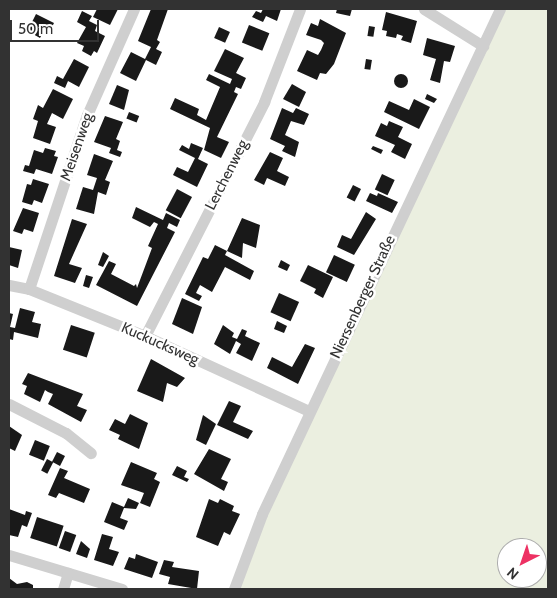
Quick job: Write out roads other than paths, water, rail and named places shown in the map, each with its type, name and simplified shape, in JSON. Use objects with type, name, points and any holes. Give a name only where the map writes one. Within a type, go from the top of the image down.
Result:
[{"type":"street","name":"Meisenweg","points":[[29,289],[87,115],[134,9]]},
{"type":"street","name":"Lerchenweg","points":[[145,336],[264,102],[300,9]]},
{"type":"street","points":[[424,9],[483,46]]},
{"type":"street","name":"Niersenberger Straße","points":[[234,589],[262,514],[309,411],[500,9]]},
{"type":"street","name":"Kuckucksweg","points":[[9,285],[29,289],[145,336],[309,411]]},
{"type":"street","points":[[9,404],[66,433],[91,454]]},
{"type":"street","points":[[9,555],[122,589]]},
{"type":"street","points":[[63,589],[68,573]]}]
